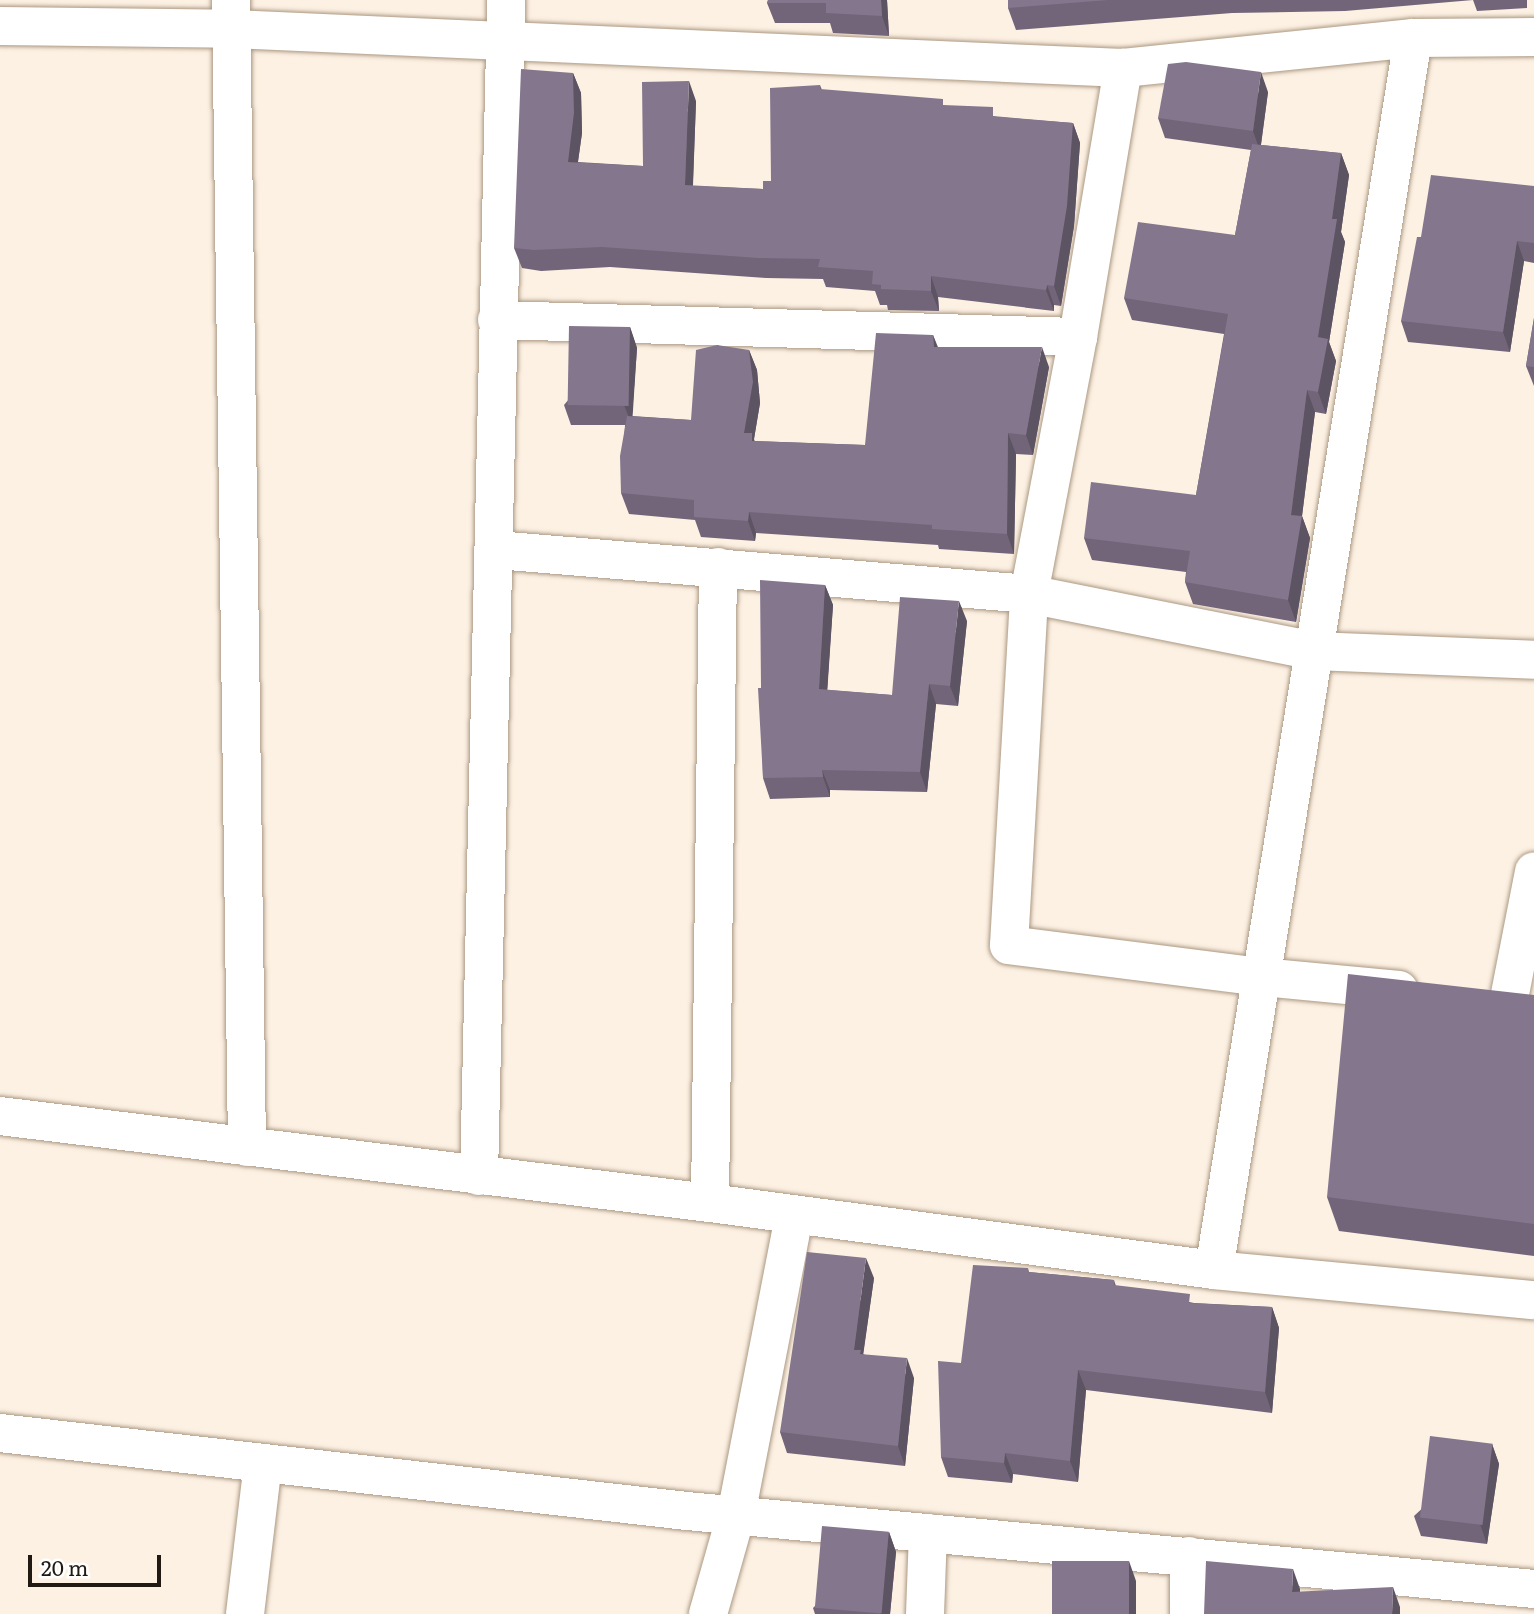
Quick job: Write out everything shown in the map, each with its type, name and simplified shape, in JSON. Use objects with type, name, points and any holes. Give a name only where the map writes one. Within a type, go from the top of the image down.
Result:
[{"type":"street","points":[[479,1176],[496,550],[497,320],[506,0]]},
{"type":"street","points":[[231,14],[247,1147]]},
{"type":"street","points":[[0,26],[231,14],[505,43],[1123,68],[1413,38],[1534,37]]},
{"type":"street","points":[[1214,1270],[1413,38]]},
{"type":"street","points":[[1123,68],[1078,337],[1029,594],[1009,945],[1261,977],[1522,1001],[1534,871]]},
{"type":"street","points":[[497,320],[1078,337]]},
{"type":"street","points":[[496,550],[1029,594],[1314,651],[1534,660]]},
{"type":"street","points":[[710,1203],[718,567]]},
{"type":"street","points":[[0,1116],[710,1203],[1214,1270],[1534,1300]]},
{"type":"street","points":[[708,1614],[736,1515],[794,1216]]},
{"type":"street","points":[[0,1433],[736,1515],[1189,1556],[1447,1597],[1534,1589]]},
{"type":"street","points":[[246,1614],[263,1463]]},
{"type":"street","points":[[925,1614],[928,1533]]},
{"type":"street","points":[[1189,1556],[1189,1614]]},
{"type":"building","points":[[768,0],[881,0],[882,16],[826,13],[826,3],[767,3]]},
{"type":"building","points":[[1008,0],[1108,0],[1008,8]]},
{"type":"building","points":[[1186,62],[1261,72],[1253,131],[1158,118],[1168,64]]},
{"type":"building","points":[[521,69],[573,73],[574,113],[568,162],[643,166],[642,82],[689,81],[685,185],[763,189],[763,181],[771,181],[770,88],[820,85],[820,89],[943,99],[943,105],[993,107],[993,116],[1073,123],[1067,206],[1054,286],[1047,285],[1046,290],[931,276],[931,291],[881,289],[881,285],[872,284],[873,271],[818,267],[820,259],[759,258],[602,247],[534,250],[514,248]]},
{"type":"building","points":[[1252,144],[1341,153],[1332,219],[1337,219],[1318,337],[1328,339],[1318,392],[1307,390],[1291,515],[1302,516],[1288,600],[1185,582],[1190,551],[1084,538],[1091,482],[1196,495],[1228,314],[1124,298],[1138,222],[1235,235]]},
{"type":"building","points":[[1431,175],[1534,186],[1534,243],[1517,241],[1503,332],[1401,321],[1417,237],[1421,237]]},
{"type":"building","points":[[1534,318],[1534,367],[1526,366]]},
{"type":"building","points":[[569,326],[630,327],[629,406],[568,405]]},
{"type":"building","points":[[876,333],[933,335],[934,347],[1042,347],[1026,435],[1008,433],[1007,534],[932,529],[932,525],[749,512],[748,521],[694,517],[694,500],[621,493],[620,456],[627,416],[691,420],[696,350],[717,345],[749,350],[753,382],[744,433],[752,433],[752,441],[865,445]]},
{"type":"building","points":[[760,580],[825,585],[819,689],[892,695],[900,597],[959,601],[950,686],[929,684],[920,772],[822,770],[823,777],[763,778],[758,688],[761,688]]},
{"type":"building","points":[[1348,974],[1534,995],[1534,1224],[1327,1197]]},
{"type":"building","points":[[807,1252],[866,1258],[854,1350],[861,1350],[860,1354],[907,1358],[898,1446],[780,1432]]},
{"type":"building","points":[[973,1265],[1028,1268],[1028,1272],[1114,1280],[1114,1285],[1190,1294],[1189,1303],[1272,1307],[1265,1392],[1078,1370],[1070,1461],[1005,1453],[1004,1463],[941,1457],[938,1361],[961,1363]]},
{"type":"building","points":[[1430,1436],[1493,1444],[1483,1525],[1420,1517]]},
{"type":"building","points":[[822,1526],[889,1532],[882,1614],[815,1608]]},
{"type":"building","points":[[1052,1561],[1129,1561],[1129,1614],[1052,1614]]},
{"type":"building","points":[[1206,1561],[1293,1569],[1292,1592],[1393,1587],[1392,1614],[1204,1614]]}]
